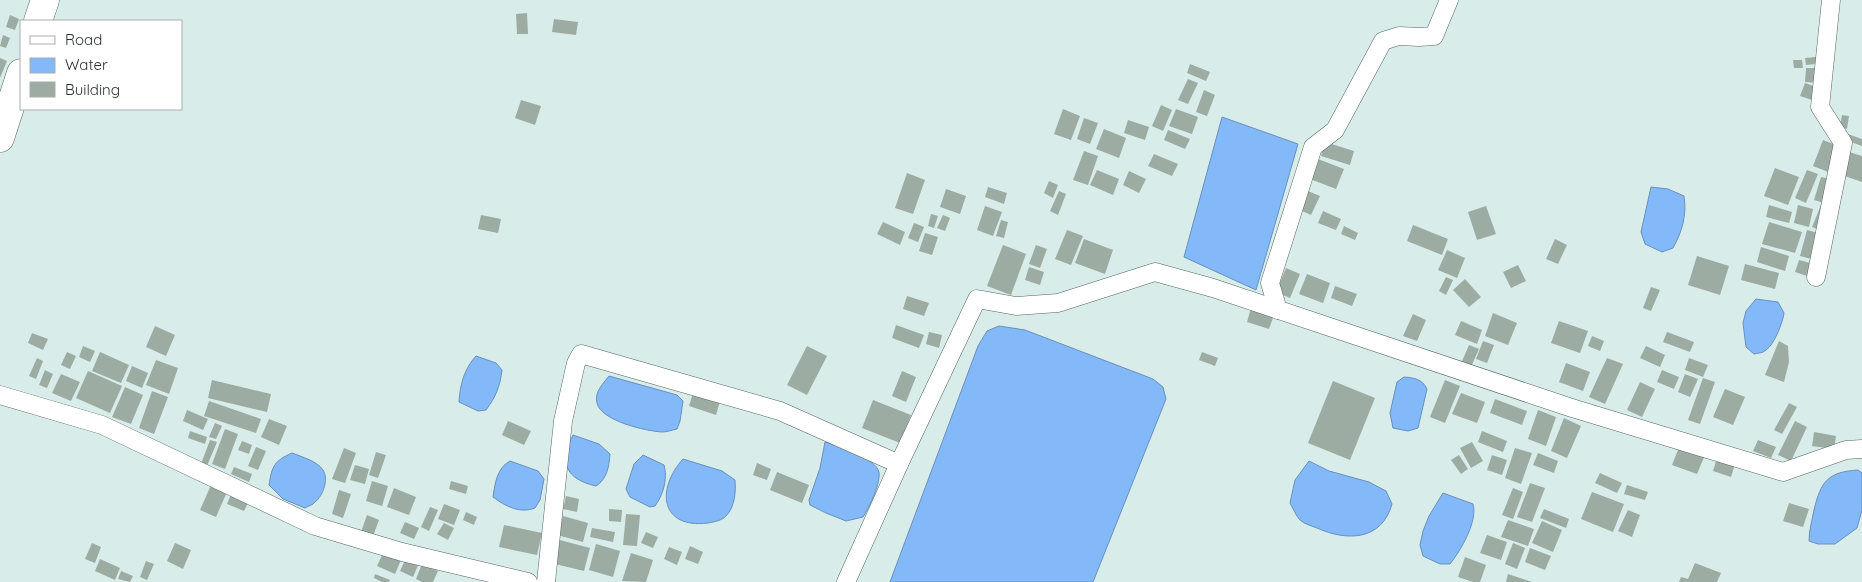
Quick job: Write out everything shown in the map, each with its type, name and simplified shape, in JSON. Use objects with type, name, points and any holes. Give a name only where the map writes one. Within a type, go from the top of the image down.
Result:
[{"type":"highway","points":[[38,20],[45,0]]},
{"type":"highway","points":[[0,138],[20,76]]},
{"type":"street","points":[[1278,310],[1270,283],[1313,147],[1335,130],[1383,41],[1399,36],[1419,38],[1434,36],[1449,0]]},
{"type":"street","points":[[1816,277],[1844,142],[1820,107],[1831,0]]},
{"type":"street","points":[[846,582],[899,464],[977,300],[1016,306],[1058,303],[1155,272],[1213,288],[1572,408],[1783,472],[1846,450],[1862,449]]},
{"type":"street","points":[[546,582],[563,421],[576,363],[580,354],[780,411],[899,464]]},
{"type":"street","points":[[0,395],[102,425],[315,526],[402,552],[528,582]]},
{"type":"water","points":[[1222,117],[1298,144],[1256,290],[1184,257]]},
{"type":"water","points":[[1651,187],[1668,189],[1684,196],[1684,217],[1679,236],[1673,248],[1662,252],[1645,244],[1641,232]]},
{"type":"water","points":[[1756,299],[1778,302],[1784,313],[1772,343],[1764,352],[1754,354],[1746,347],[1743,323],[1746,311]]},
{"type":"water","points":[[999,326],[1025,330],[1153,379],[1163,387],[1166,399],[1093,582],[890,582],[978,346],[987,331]]},
{"type":"water","points":[[476,356],[496,363],[502,370],[495,396],[486,410],[478,411],[459,402],[463,378],[468,366]]},
{"type":"water","points":[[609,376],[677,395],[683,401],[677,429],[662,432],[646,430],[625,424],[607,415],[600,409],[596,399],[600,388]]},
{"type":"water","points":[[1404,377],[1418,380],[1427,389],[1418,428],[1408,431],[1393,428],[1390,413],[1397,382]]},
{"type":"water","points":[[573,435],[599,444],[610,454],[607,472],[603,480],[596,486],[577,479],[568,468],[566,453]]},
{"type":"water","points":[[825,442],[864,457],[879,472],[876,489],[863,517],[846,521],[810,505],[809,500],[820,468]]},
{"type":"water","points":[[292,453],[317,464],[325,474],[324,487],[320,496],[313,504],[305,508],[283,499],[269,485],[271,473],[275,465]]},
{"type":"water","points":[[643,455],[664,465],[665,470],[665,481],[660,497],[655,506],[650,507],[630,497],[626,489],[634,464]]},
{"type":"water","points":[[683,459],[722,471],[735,480],[733,504],[725,517],[708,523],[692,523],[680,520],[672,513],[667,504],[666,494],[674,471]]},
{"type":"water","points":[[510,461],[538,471],[544,479],[540,500],[535,508],[518,510],[493,497],[499,472]]},
{"type":"water","points":[[1309,461],[1329,471],[1369,482],[1386,491],[1392,504],[1387,516],[1380,525],[1362,535],[1352,536],[1329,532],[1300,520],[1290,503],[1295,480]]},
{"type":"water","points":[[1858,470],[1862,473],[1862,510],[1857,528],[1835,544],[1818,544],[1809,541],[1814,510],[1823,485],[1827,480],[1839,473]]},
{"type":"water","points":[[1443,493],[1473,504],[1474,511],[1468,535],[1450,564],[1440,564],[1423,556],[1420,545],[1429,516]]},
{"type":"building","points":[[527,13],[528,34],[517,34],[516,14]]},
{"type":"building","points":[[10,15],[19,19],[15,30],[6,27]]},
{"type":"building","points":[[554,19],[578,22],[576,35],[552,32]]},
{"type":"building","points":[[3,35],[10,38],[6,48],[0,46]]},
{"type":"building","points":[[1816,57],[1816,64],[1806,65],[1805,58]]},
{"type":"building","points":[[0,58],[7,61],[0,78]]},
{"type":"building","points":[[1793,60],[1802,60],[1803,68],[1794,68]]},
{"type":"building","points":[[1190,64],[1210,72],[1206,81],[1187,73]]},
{"type":"building","points":[[1806,68],[1819,68],[1819,83],[1805,82]]},
{"type":"building","points":[[1188,79],[1198,83],[1188,104],[1178,100]]},
{"type":"building","points":[[1805,83],[1819,88],[1815,101],[1800,96]]},
{"type":"building","points":[[1204,90],[1215,95],[1207,116],[1196,112]]},
{"type":"building","points":[[521,100],[541,106],[535,125],[515,118]]},
{"type":"building","points":[[1161,105],[1172,110],[1163,131],[1152,126]]},
{"type":"building","points":[[1063,109],[1080,116],[1071,140],[1054,134]]},
{"type":"building","points":[[1176,109],[1198,117],[1192,134],[1169,126]]},
{"type":"building","points":[[1842,115],[1849,116],[1847,129],[1840,127]]},
{"type":"building","points":[[1084,118],[1098,123],[1090,144],[1077,139]]},
{"type":"building","points":[[1128,120],[1149,127],[1145,140],[1124,133]]},
{"type":"building","points":[[1104,129],[1126,138],[1119,158],[1096,149]]},
{"type":"building","points":[[1168,130],[1190,139],[1185,149],[1164,140]]},
{"type":"building","points":[[1845,133],[1862,139],[1862,146],[1843,139]]},
{"type":"building","points":[[1823,140],[1841,147],[1831,173],[1813,166]]},
{"type":"building","points":[[1325,142],[1354,151],[1350,165],[1321,156]]},
{"type":"building","points":[[1084,151],[1098,156],[1088,185],[1073,180]]},
{"type":"building","points":[[1846,151],[1862,156],[1862,182],[1839,174]]},
{"type":"building","points":[[1154,154],[1178,164],[1172,176],[1148,166]]},
{"type":"building","points":[[1318,159],[1344,169],[1336,189],[1310,179]]},
{"type":"building","points":[[1775,168],[1799,177],[1788,205],[1764,196]]},
{"type":"building","points":[[1097,170],[1119,179],[1113,195],[1090,185]]},
{"type":"building","points":[[1807,170],[1818,174],[1806,203],[1795,198]]},
{"type":"building","points":[[1129,171],[1146,179],[1139,193],[1123,185]]},
{"type":"building","points":[[907,173],[925,180],[913,214],[895,208]]},
{"type":"building","points":[[1821,177],[1834,180],[1828,204],[1814,200]]},
{"type":"building","points":[[1049,181],[1058,185],[1053,198],[1044,193]]},
{"type":"building","points":[[988,187],[1007,193],[1004,204],[985,197]]},
{"type":"building","points":[[946,189],[966,196],[960,214],[940,207]]},
{"type":"building","points":[[1059,191],[1066,194],[1058,215],[1050,211]]},
{"type":"building","points":[[1308,191],[1320,196],[1311,215],[1300,210]]},
{"type":"building","points":[[1769,205],[1792,212],[1789,223],[1766,217]]},
{"type":"building","points":[[1798,205],[1813,209],[1809,227],[1794,223]]},
{"type":"building","points":[[1821,205],[1828,208],[1819,230],[1812,227]]},
{"type":"building","points":[[985,206],[1002,212],[993,236],[977,230]]},
{"type":"building","points":[[1486,206],[1496,234],[1477,240],[1468,212]]},
{"type":"building","points":[[1323,211],[1341,219],[1336,230],[1318,223]]},
{"type":"building","points":[[931,214],[938,216],[934,228],[928,226]]},
{"type":"building","points":[[481,215],[501,219],[498,233],[478,229]]},
{"type":"building","points":[[943,215],[950,218],[945,231],[937,228]]},
{"type":"building","points":[[1001,220],[1008,222],[1004,238],[996,236]]},
{"type":"building","points":[[883,222],[905,232],[900,245],[877,234]]},
{"type":"building","points":[[1769,222],[1802,232],[1795,253],[1762,244]]},
{"type":"building","points":[[914,223],[924,227],[918,242],[908,238]]},
{"type":"building","points":[[1413,225],[1448,239],[1442,255],[1407,241]]},
{"type":"building","points":[[1344,226],[1358,233],[1355,240],[1341,234]]},
{"type":"building","points":[[1067,230],[1083,236],[1071,265],[1055,259]]},
{"type":"building","points":[[1807,230],[1822,234],[1815,260],[1800,256]]},
{"type":"building","points":[[925,233],[938,237],[932,255],[919,251]]},
{"type":"building","points":[[1084,239],[1113,250],[1105,274],[1075,263]]},
{"type":"building","points":[[1555,239],[1567,245],[1558,264],[1546,259]]},
{"type":"building","points":[[1003,245],[1026,254],[1011,295],[987,286]]},
{"type":"building","points":[[1036,245],[1047,249],[1040,268],[1029,264]]},
{"type":"building","points":[[1761,247],[1789,256],[1785,271],[1757,262]]},
{"type":"building","points":[[1447,250],[1465,258],[1457,278],[1438,270]]},
{"type":"building","points":[[1697,256],[1729,266],[1720,295],[1688,285]]},
{"type":"building","points":[[1799,260],[1814,264],[1810,277],[1795,272]]},
{"type":"building","points":[[1745,264],[1779,273],[1775,289],[1741,280]]},
{"type":"building","points":[[1518,265],[1526,281],[1511,288],[1503,272]]},
{"type":"building","points":[[1029,267],[1044,272],[1040,285],[1025,280]]},
{"type":"building","points":[[1286,268],[1300,274],[1290,298],[1276,292]]},
{"type":"building","points":[[1307,274],[1330,283],[1323,303],[1299,294]]},
{"type":"building","points":[[1446,277],[1453,280],[1446,295],[1439,291]]},
{"type":"building","points":[[1465,279],[1481,297],[1469,307],[1453,290]]},
{"type":"building","points":[[1335,286],[1357,294],[1352,306],[1331,298]]},
{"type":"building","points":[[1651,287],[1660,290],[1651,311],[1643,308]]},
{"type":"building","points":[[907,296],[929,303],[924,316],[903,309]]},
{"type":"building","points":[[1251,308],[1274,315],[1269,329],[1247,322]]},
{"type":"building","points":[[1493,313],[1517,323],[1508,345],[1485,336]]},
{"type":"building","points":[[1413,314],[1426,320],[1417,341],[1403,336]]},
{"type":"building","points":[[1461,321],[1482,330],[1477,344],[1455,335]]},
{"type":"building","points":[[1559,321],[1588,331],[1580,353],[1551,343]]},
{"type":"building","points":[[896,325],[924,335],[919,348],[892,338]]},
{"type":"building","points":[[155,326],[175,335],[166,356],[146,347]]},
{"type":"building","points":[[929,332],[942,335],[939,348],[926,344]]},
{"type":"building","points":[[1667,332],[1694,342],[1690,352],[1663,342]]},
{"type":"building","points":[[32,333],[48,339],[43,350],[28,343]]},
{"type":"building","points":[[1592,336],[1604,341],[1600,351],[1588,346]]},
{"type":"building","points":[[1483,341],[1494,345],[1487,363],[1476,359]]},
{"type":"building","points":[[1779,341],[1788,346],[1789,362],[1784,382],[1765,375]]},
{"type":"building","points":[[1469,345],[1479,349],[1470,369],[1460,366]]},
{"type":"building","points":[[83,346],[95,351],[90,362],[79,357]]},
{"type":"building","points":[[807,346],[827,356],[807,395],[787,385]]},
{"type":"building","points":[[1646,346],[1665,355],[1660,367],[1640,358]]},
{"type":"building","points":[[67,352],[76,356],[70,369],[61,365]]},
{"type":"building","points":[[100,352],[129,365],[121,383],[92,371]]},
{"type":"building","points":[[1202,352],[1218,358],[1215,366],[1199,360]]},
{"type":"building","points":[[37,358],[43,361],[36,379],[29,376]]},
{"type":"building","points":[[1607,358],[1623,364],[1605,404],[1589,397]]},
{"type":"building","points":[[1689,358],[1708,365],[1703,377],[1685,370]]},
{"type":"building","points":[[156,360],[178,368],[169,394],[146,385]]},
{"type":"building","points":[[1566,363],[1590,372],[1583,391],[1559,382]]},
{"type":"building","points":[[132,366],[148,373],[142,388],[126,381]]},
{"type":"building","points":[[45,370],[53,374],[47,388],[39,385]]},
{"type":"building","points":[[1662,370],[1679,377],[1674,389],[1657,382]]},
{"type":"building","points":[[88,371],[122,386],[110,413],[76,398]]},
{"type":"building","points":[[902,371],[916,377],[906,402],[892,396]]},
{"type":"building","points":[[61,374],[80,382],[71,401],[52,393]]},
{"type":"building","points":[[1685,374],[1698,379],[1690,397],[1678,392]]},
{"type":"building","points":[[1703,378],[1715,382],[1700,424],[1688,420]]},
{"type":"building","points":[[212,380],[271,394],[267,412],[208,398]]},
{"type":"building","points":[[1445,380],[1460,386],[1445,423],[1430,417]]},
{"type":"building","points":[[1333,381],[1375,398],[1350,460],[1308,443]]},
{"type":"building","points":[[1640,382],[1655,389],[1642,417],[1627,410]]},
{"type":"building","points":[[125,387],[143,395],[131,424],[112,417]]},
{"type":"building","points":[[1725,389],[1745,397],[1733,425],[1713,417]]},
{"type":"building","points":[[152,391],[168,397],[154,434],[139,428]]},
{"type":"building","points":[[693,393],[720,401],[716,415],[689,406]]},
{"type":"building","points":[[1461,393],[1485,402],[1477,423],[1452,414]]},
{"type":"building","points":[[1495,399],[1527,411],[1522,425],[1490,413]]},
{"type":"building","points":[[873,400],[911,415],[900,443],[862,428]]},
{"type":"building","points":[[209,401],[261,419],[256,433],[204,416]]},
{"type":"building","points":[[1789,403],[1797,407],[1782,434],[1774,430]]},
{"type":"building","points":[[187,410],[208,419],[203,430],[183,421]]},
{"type":"building","points":[[1538,410],[1556,417],[1546,446],[1528,439]]},
{"type":"building","points":[[1564,418],[1581,426],[1567,458],[1551,451]]},
{"type":"building","points":[[269,419],[287,426],[279,445],[261,437]]},
{"type":"building","points":[[508,421],[531,431],[524,445],[502,435]]},
{"type":"building","points":[[1795,421],[1807,427],[1791,461],[1778,455]]},
{"type":"building","points":[[215,423],[222,426],[216,439],[209,437]]},
{"type":"building","points":[[225,429],[238,434],[225,469],[212,464]]},
{"type":"building","points":[[190,431],[207,437],[205,444],[188,438]]},
{"type":"building","points":[[1482,431],[1507,441],[1503,452],[1478,442]]},
{"type":"building","points":[[1814,432],[1836,436],[1834,449],[1812,446]]},
{"type":"building","points":[[210,440],[217,442],[207,466],[201,464]]},
{"type":"building","points":[[1758,440],[1776,447],[1771,458],[1753,451]]},
{"type":"building","points":[[242,441],[252,445],[249,454],[238,450]]},
{"type":"building","points":[[1472,442],[1483,461],[1471,468],[1460,448]]},
{"type":"building","points":[[1680,445],[1705,455],[1697,474],[1672,465]]},
{"type":"building","points":[[256,447],[266,451],[258,470],[248,466]]},
{"type":"building","points":[[344,448],[356,453],[345,483],[332,479]]},
{"type":"building","points":[[1515,448],[1532,453],[1521,484],[1505,478]]},
{"type":"building","points":[[376,452],[386,455],[378,478],[369,475]]},
{"type":"building","points":[[1538,453],[1558,461],[1554,473],[1533,465]]},
{"type":"building","points":[[1459,455],[1468,469],[1461,474],[1451,460]]},
{"type":"building","points":[[1492,455],[1507,460],[1502,475],[1487,470]]},
{"type":"building","points":[[1717,458],[1735,464],[1731,477],[1713,471]]},
{"type":"building","points":[[757,463],[771,469],[767,480],[753,475]]},
{"type":"building","points":[[355,465],[369,469],[365,484],[350,480]]},
{"type":"building","points":[[234,467],[252,474],[249,482],[231,474]]},
{"type":"building","points":[[777,472],[809,485],[802,503],[770,490]]},
{"type":"building","points":[[1600,473],[1622,483],[1617,493],[1595,483]]},
{"type":"building","points":[[372,481],[388,486],[382,506],[366,501]]},
{"type":"building","points":[[451,481],[468,486],[466,494],[449,489]]},
{"type":"building","points":[[1530,483],[1545,488],[1532,522],[1517,517]]},
{"type":"building","points":[[211,485],[227,492],[216,517],[200,510]]},
{"type":"building","points":[[1627,485],[1648,492],[1645,500],[1624,494]]},
{"type":"building","points":[[394,488],[416,497],[409,515],[387,507]]},
{"type":"building","points":[[1513,488],[1523,492],[1513,519],[1502,515]]},
{"type":"building","points":[[339,490],[351,494],[343,518],[332,514]]},
{"type":"building","points":[[1592,492],[1624,504],[1613,532],[1581,519]]},
{"type":"building","points":[[231,494],[249,501],[244,511],[227,504]]},
{"type":"building","points":[[566,496],[579,499],[577,512],[563,509]]},
{"type":"building","points":[[1789,503],[1809,509],[1803,527],[1783,521]]},
{"type":"building","points":[[444,504],[460,510],[454,525],[438,519]]},
{"type":"building","points":[[430,507],[438,510],[429,531],[421,527]]},
{"type":"building","points":[[609,509],[622,510],[621,522],[609,521]]},
{"type":"building","points":[[1544,509],[1569,519],[1566,528],[1540,518]]},
{"type":"building","points":[[1628,510],[1640,515],[1632,537],[1618,531]]},
{"type":"building","points":[[466,512],[477,517],[474,525],[463,520]]},
{"type":"building","points":[[626,514],[640,515],[637,546],[623,545]]},
{"type":"building","points":[[367,515],[379,520],[373,536],[361,532]]},
{"type":"building","points":[[563,516],[588,523],[583,542],[557,535]]},
{"type":"building","points":[[1508,520],[1534,529],[1528,546],[1501,537]]},
{"type":"building","points":[[1542,521],[1562,530],[1553,552],[1532,543]]},
{"type":"building","points":[[405,522],[419,528],[414,539],[400,533]]},
{"type":"building","points":[[444,523],[454,528],[448,540],[437,534]]},
{"type":"building","points":[[504,525],[542,533],[537,555],[499,547]]},
{"type":"building","points":[[592,528],[615,532],[613,542],[590,537]]},
{"type":"building","points":[[646,532],[658,537],[653,548],[641,543]]},
{"type":"building","points":[[1487,535],[1507,542],[1501,560],[1480,553]]},
{"type":"building","points":[[556,539],[590,548],[584,571],[551,563]]},
{"type":"building","points":[[92,543],[101,547],[95,563],[85,559]]},
{"type":"building","points":[[175,543],[191,550],[183,569],[167,561]]},
{"type":"building","points":[[1513,543],[1525,548],[1517,569],[1505,564]]},
{"type":"building","points":[[596,544],[620,551],[613,577],[589,570]]},
{"type":"building","points":[[690,546],[703,552],[698,564],[685,559]]},
{"type":"building","points":[[669,547],[682,552],[677,565],[664,559]]},
{"type":"building","points":[[1530,548],[1551,556],[1545,570],[1525,562]]},
{"type":"building","points":[[383,553],[401,560],[395,574],[377,566]]},
{"type":"building","points":[[631,553],[653,560],[646,582],[622,581]]},
{"type":"building","points":[[1465,557],[1486,565],[1480,582],[1473,582],[1458,577]]},
{"type":"building","points":[[406,558],[419,563],[413,577],[400,571]]},
{"type":"building","points":[[100,559],[120,568],[115,580],[95,571]]},
{"type":"building","points":[[146,561],[154,564],[147,580],[140,577]]},
{"type":"building","points":[[1695,563],[1721,573],[1717,582],[1679,582],[1681,577],[1688,579]]},
{"type":"building","points":[[422,564],[438,571],[433,582],[422,582],[416,579]]},
{"type":"building","points":[[121,571],[133,576],[130,582],[118,579]]},
{"type":"building","points":[[375,574],[390,580],[389,582],[382,582],[374,578]]},
{"type":"building","points":[[1508,574],[1532,582],[1506,582]]}]
